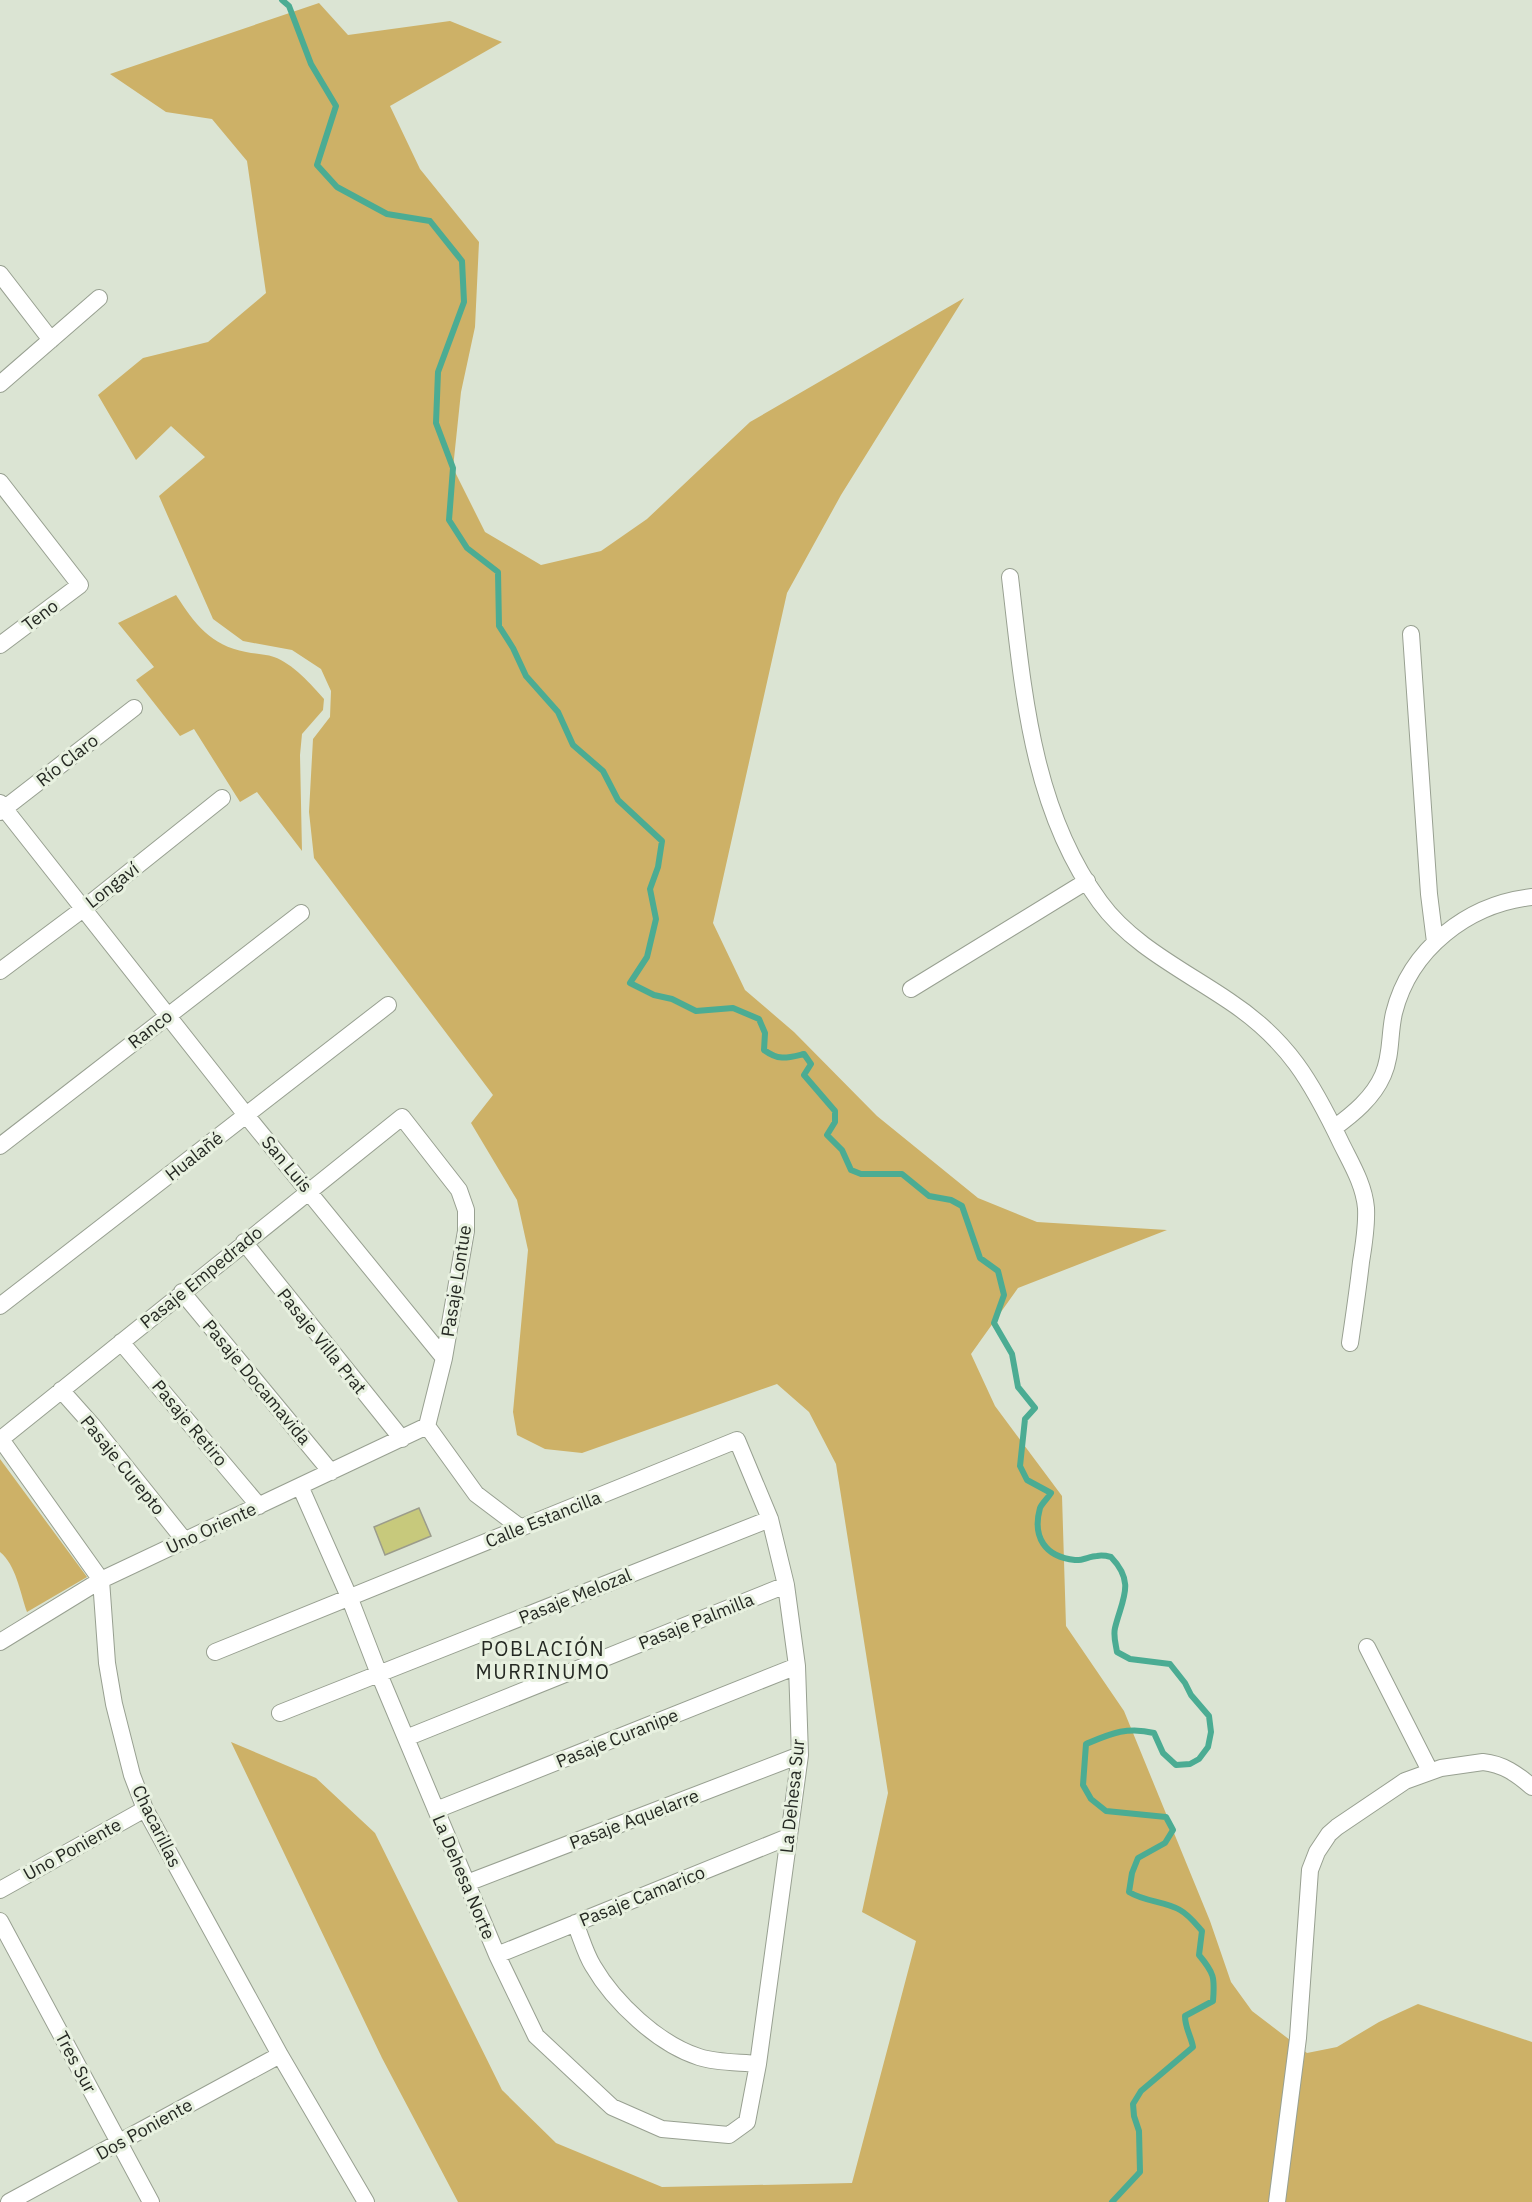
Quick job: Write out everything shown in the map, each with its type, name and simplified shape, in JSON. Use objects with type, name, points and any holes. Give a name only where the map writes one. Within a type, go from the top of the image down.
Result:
[{"type":"street","points":[[0,274],[51,340]]},
{"type":"street","points":[[0,384],[99,298]]},
{"type":"street","name":"Teno","points":[[0,645],[80,585],[2,487]]},
{"type":"street","points":[[1010,577],[1024,696],[1038,763],[1059,825],[1087,881],[1100,902],[1130,934],[1247,1013],[1280,1042],[1312,1086],[1362,1187],[1366,1206],[1366,1228],[1350,1343]]},
{"type":"street","points":[[1411,634],[1435,942]]},
{"type":"street","name":"Río Claro","points":[[2,808],[134,708]]},
{"type":"street","name":"Longaví","points":[[0,971],[83,909],[222,798]]},
{"type":"street","name":"San Luis","points":[[2,808],[246,1115],[444,1358]]},
{"type":"street","points":[[912,989],[1087,881]]},
{"type":"street","points":[[1334,1128],[1366,1101],[1383,1076],[1391,1046],[1391,1030],[1398,1000],[1412,969],[1435,942],[1449,930],[1478,912],[1512,900],[1532,897]]},
{"type":"street","name":"Ranco","points":[[0,1146],[301,913]]},
{"type":"street","name":"Hualañé","points":[[0,1306],[388,1005]]},
{"type":"street","name":"Pasaje Empedrado","points":[[0,1438],[402,1117]]},
{"type":"street","name":"Pasaje Lontue","points":[[402,1117],[459,1190],[466,1210],[466,1231],[444,1358]]},
{"type":"street","name":"Pasaje Villa Prat","points":[[244,1242],[402,1438]]},
{"type":"street","name":"Pasaje Docamavida","points":[[182,1292],[332,1472]]},
{"type":"street","name":"Pasaje Retiro","points":[[121,1341],[259,1506]]},
{"type":"street","points":[[444,1358],[427,1426],[476,1494],[521,1528]]},
{"type":"street","name":"Pasaje Curepto","points":[[61,1390],[93,1426],[184,1541]]},
{"type":"street","name":"Uno Oriente","points":[[0,1641],[101,1580],[427,1426]]},
{"type":"street","points":[[0,1438],[101,1580]]},
{"type":"street","name":"Calle Estancilla","points":[[215,1652],[737,1440]]},
{"type":"street","name":"La Dehesa Sur","points":[[737,1440],[770,1519],[786,1585],[797,1666],[801,1755],[758,2064],[747,2122]]},
{"type":"street","name":"La Dehesa Norte","points":[[300,1486],[350,1599],[379,1674],[497,1954],[536,2036],[612,2107],[662,2129],[729,2135],[747,2122]]},
{"type":"street","name":"Pasaje Melozal","points":[[280,1713],[770,1519]]},
{"type":"street","name":"Chacarillas","points":[[101,1580],[107,1663],[114,1704],[132,1774],[145,1809],[280,2055],[366,2202]]},
{"type":"street","name":"Pasaje Palmilla","points":[[406,1738],[786,1585]]},
{"type":"street","points":[[1366,1647],[1430,1770]]},
{"type":"street","name":"Pasaje Curanipe","points":[[436,1810],[797,1666]]},
{"type":"street","name":"Pasaje Aquelarre","points":[[467,1883],[801,1755]]},
{"type":"street","points":[[1277,2202],[1298,2038],[1310,1870],[1322,1842],[1337,1827],[1399,1785],[1430,1770],[1483,1762],[1492,1763],[1508,1769],[1532,1787]]},
{"type":"street","name":"Uno Poniente","points":[[0,1890],[145,1809]]},
{"type":"street","name":"Pasaje Camarico","points":[[497,1954],[788,1837]]},
{"type":"street","name":"Tres Sur","points":[[0,1922],[152,2202]]},
{"type":"street","points":[[575,1923],[591,1964],[606,1987],[634,2016],[669,2043],[700,2058],[758,2064]]},
{"type":"street","name":"Dos Poniente","points":[[9,2202],[280,2055]]},
{"type":"shaded area","points":[[319,3],[348,35],[450,21],[502,42],[390,106],[420,169],[479,242],[475,327],[461,392],[453,468],[485,532],[541,565],[601,551],[647,519],[750,422],[964,298],[841,495],[787,593],[713,923],[745,990],[794,1032],[877,1116],[978,1198],[1037,1222],[1167,1230],[1018,1288],[971,1354],[995,1406],[1062,1496],[1066,1626],[1124,1711],[1210,1921],[1231,1982],[1252,2011],[1307,2053],[1337,2047],[1379,2022],[1418,2004],[1532,2042],[1532,2202],[458,2202],[382,2058],[231,1742],[316,1778],[375,1833],[502,2090],[556,2143],[662,2187],[852,2183],[916,1941],[862,1912],[888,1793],[836,1464],[809,1412],[777,1384],[582,1453],[545,1449],[517,1435],[513,1412],[528,1250],[517,1200],[471,1123],[493,1095],[314,858],[309,812],[313,739],[330,717],[331,691],[321,669],[292,650],[243,641],[213,619],[159,496],[205,457],[171,426],[136,460],[98,395],[143,358],[208,342],[266,293],[247,161],[212,119],[166,112],[110,74]]},
{"type":"shaded area","points":[[176,595],[197,624],[213,639],[233,649],[281,660],[301,675],[324,699],[323,710],[302,734],[300,755],[302,851],[257,792],[240,802],[194,729],[180,736],[136,680],[154,667],[118,623]]},
{"type":"shaded area","points":[[0,1459],[87,1577],[27,1612],[14,1571],[0,1552]]},
{"type":"building","points":[[419,1508],[431,1536],[385,1555],[374,1527]]},
{"type":"waterway","points":[[282,0],[289,6],[311,64],[336,106],[317,165],[337,187],[387,214],[430,221],[462,261],[464,302],[438,372],[436,423],[453,468],[449,520],[467,548],[498,572],[499,626],[513,648],[526,676],[558,712],[573,745],[603,771],[618,800],[662,841],[658,867],[650,889],[656,919],[647,957],[630,983],[696,1011],[733,1008],[759,1019],[765,1033],[764,1050],[783,1058],[804,1054],[811,1064],[804,1075],[835,1111],[835,1122],[827,1135],[842,1150],[851,1170],[861,1174],[902,1174],[929,1196],[951,1200],[962,1206],[980,1258],[998,1271],[1004,1295],[994,1323],[1012,1354],[1018,1387],[1035,1408],[1025,1419],[1020,1466],[1027,1480],[1051,1493],[1042,1504],[1038,1518],[1038,1528],[1043,1544],[1056,1555],[1065,1558],[1078,1560],[1099,1556],[1111,1557],[1119,1566],[1125,1583],[1123,1600],[1114,1631],[1117,1652],[1130,1659],[1170,1664],[1191,1695],[1209,1716],[1211,1732],[1208,1747],[1199,1759],[1190,1764],[1176,1765],[1163,1753],[1154,1733],[1144,1731],[1119,1732],[1086,1744],[1083,1785],[1091,1799],[1106,1811],[1166,1817],[1173,1830],[1165,1843],[1138,1858],[1132,1873],[1129,1892],[1174,1907],[1194,1922],[1202,1931],[1199,1955],[1211,1971],[1214,1986],[1213,2001],[1185,2016],[1193,2047],[1141,2091],[1133,2104],[1139,2131],[1140,2172],[1112,2202]]},
{"type":"district","name":"POBLACIÓN MURRINUMO","points":[[543,1660]]}]
